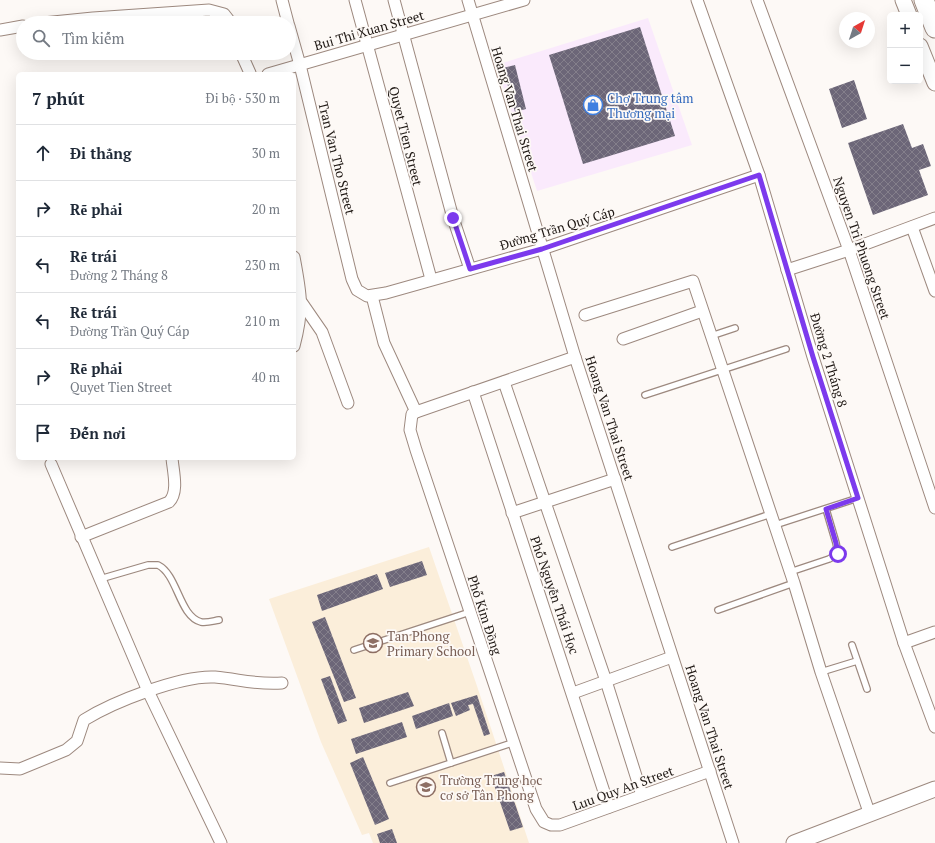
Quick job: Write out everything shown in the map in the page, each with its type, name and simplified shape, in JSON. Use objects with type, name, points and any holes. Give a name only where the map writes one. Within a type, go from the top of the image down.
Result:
[{"type":"highway","points":[[924,0],[935,28]]},
{"type":"street","points":[[194,0],[197,11]]},
{"type":"street","name":"Tran Van Tho Street","points":[[282,0],[287,16]]},
{"type":"street","name":"Quyet Tien Street","points":[[355,0],[431,279]]},
{"type":"street","name":"Quyet Tien Street","points":[[394,0],[453,218],[470,269]]},
{"type":"street","name":"Hoang Van Thai Street","points":[[468,0],[575,357],[733,843]]},
{"type":"street","name":"Bui Thi Xuan Street","points":[[275,72],[524,0]]},
{"type":"street","name":"Đường 2 Tháng 8","points":[[697,0],[759,175],[787,270],[904,643],[935,727]]},
{"type":"street","name":"Nguyen Tri Phuong Street","points":[[757,0],[849,250],[935,508]]},
{"type":"street","points":[[903,0],[908,12]]},
{"type":"street","points":[[123,16],[197,11],[217,12],[226,16]]},
{"type":"street","points":[[0,30],[16,27]]},
{"type":"street","points":[[921,48],[935,83]]},
{"type":"street","name":"Tran Van Tho Street","points":[[296,50],[352,279],[357,290],[366,295],[384,343],[414,413]]},
{"type":"street","points":[[244,60],[250,72]]},
{"type":"street","name":"Đường Trần Quý Cáp","points":[[366,295],[542,249],[759,175]]},
{"type":"street","points":[[787,270],[849,250],[935,218]]},
{"type":"street","points":[[912,227],[935,291]]},
{"type":"street","points":[[296,271],[302,303],[300,326],[296,339]]},
{"type":"street","points":[[585,314],[693,281],[710,336],[775,525],[821,672],[870,814]]},
{"type":"street","points":[[302,303],[311,313],[322,332],[348,403]]},
{"type":"street","points":[[623,339],[702,311]]},
{"type":"street","points":[[414,413],[575,357]]},
{"type":"street","name":"Phố Nguyễn Thái Học","points":[[504,382],[606,681],[642,795]]},
{"type":"street","name":"Phố Nguyễn Thái Học","points":[[473,392],[573,693],[609,807]]},
{"type":"street","name":"Phố Kim Đồng","points":[[414,413],[410,430],[416,450],[512,743],[536,809],[544,822]]},
{"type":"street","points":[[81,537],[169,502],[174,496],[172,460]]},
{"type":"street","points":[[51,464],[81,537],[148,690],[221,843]]},
{"type":"street","points":[[512,513],[615,479]]},
{"type":"street","points":[[904,643],[935,632]]},
{"type":"street","points":[[573,693],[672,657]]},
{"type":"street","points":[[0,768],[20,768],[66,750],[77,741],[84,720],[148,690],[189,678],[201,677],[215,677],[256,684],[282,683]]},
{"type":"street","name":"Luu Quy An Street","points":[[544,822],[550,825],[560,825],[710,771]]},
{"type":"street","points":[[794,843],[935,789]]},
{"type":"lane","points":[[710,336],[735,328]]},
{"type":"lane","points":[[645,395],[786,349]]},
{"type":"lane","points":[[775,525],[858,498]]},
{"type":"lane","points":[[718,610],[792,577],[838,554],[826,509]]},
{"type":"lane","points":[[672,547],[771,514]]},
{"type":"lane","points":[[100,579],[148,565],[158,565],[167,573],[191,616],[202,622],[219,620]]},
{"type":"lane","points":[[354,650],[470,612]]},
{"type":"lane","points":[[852,645],[867,689]]},
{"type":"lane","points":[[821,672],[857,661]]},
{"type":"lane","points":[[442,733],[451,763]]},
{"type":"lane","points":[[390,783],[512,743]]},
{"type":"shaded area","name":"Chợ Trung tâm Thương mại","points":[[648,18],[692,145],[537,191],[496,65]]},
{"type":"shaded area","points":[[429,547],[529,843],[373,843],[369,833],[362,835],[321,742],[269,599]]},
{"type":"building","points":[[640,27],[675,136],[583,164],[549,55]]},
{"type":"building","points":[[515,65],[526,109],[515,112],[503,68]]},
{"type":"building","points":[[854,80],[867,119],[842,128],[829,89]]},
{"type":"building","points":[[903,124],[912,148],[923,144],[931,166],[919,170],[928,195],[873,215],[848,143]]},
{"type":"building","points":[[422,561],[427,575],[390,587],[385,573]]},
{"type":"building","points":[[377,574],[383,589],[322,611],[317,595]]},
{"type":"building","points":[[325,617],[356,698],[344,702],[312,622]]},
{"type":"building","points":[[330,676],[347,721],[338,724],[321,679]]},
{"type":"building","points":[[408,692],[414,706],[364,723],[359,708]]},
{"type":"building","points":[[477,695],[490,734],[484,736],[473,704],[468,705],[470,710],[456,716],[451,703]]},
{"type":"building","points":[[449,703],[453,716],[416,729],[412,716]]},
{"type":"building","points":[[402,722],[407,737],[356,754],[351,739]]},
{"type":"building","points":[[363,757],[389,819],[375,825],[350,763]]},
{"type":"building","points":[[504,772],[523,827],[510,831],[491,776]]},
{"type":"building","points":[[392,829],[397,843],[380,843],[377,834]]},
{"type":"place","name":"Chợ Trung tâm Thương mại","points":[[593,105]]},
{"type":"place","name":"Tan Phong Primary School","points":[[373,643]]},
{"type":"place","name":"Trường Trung học cơ sở Tân Phong","points":[[426,787]]},
{"type":"route","points":[[453,218],[470,269],[542,249],[759,175],[813,357],[858,498],[826,509],[838,554]]}]
